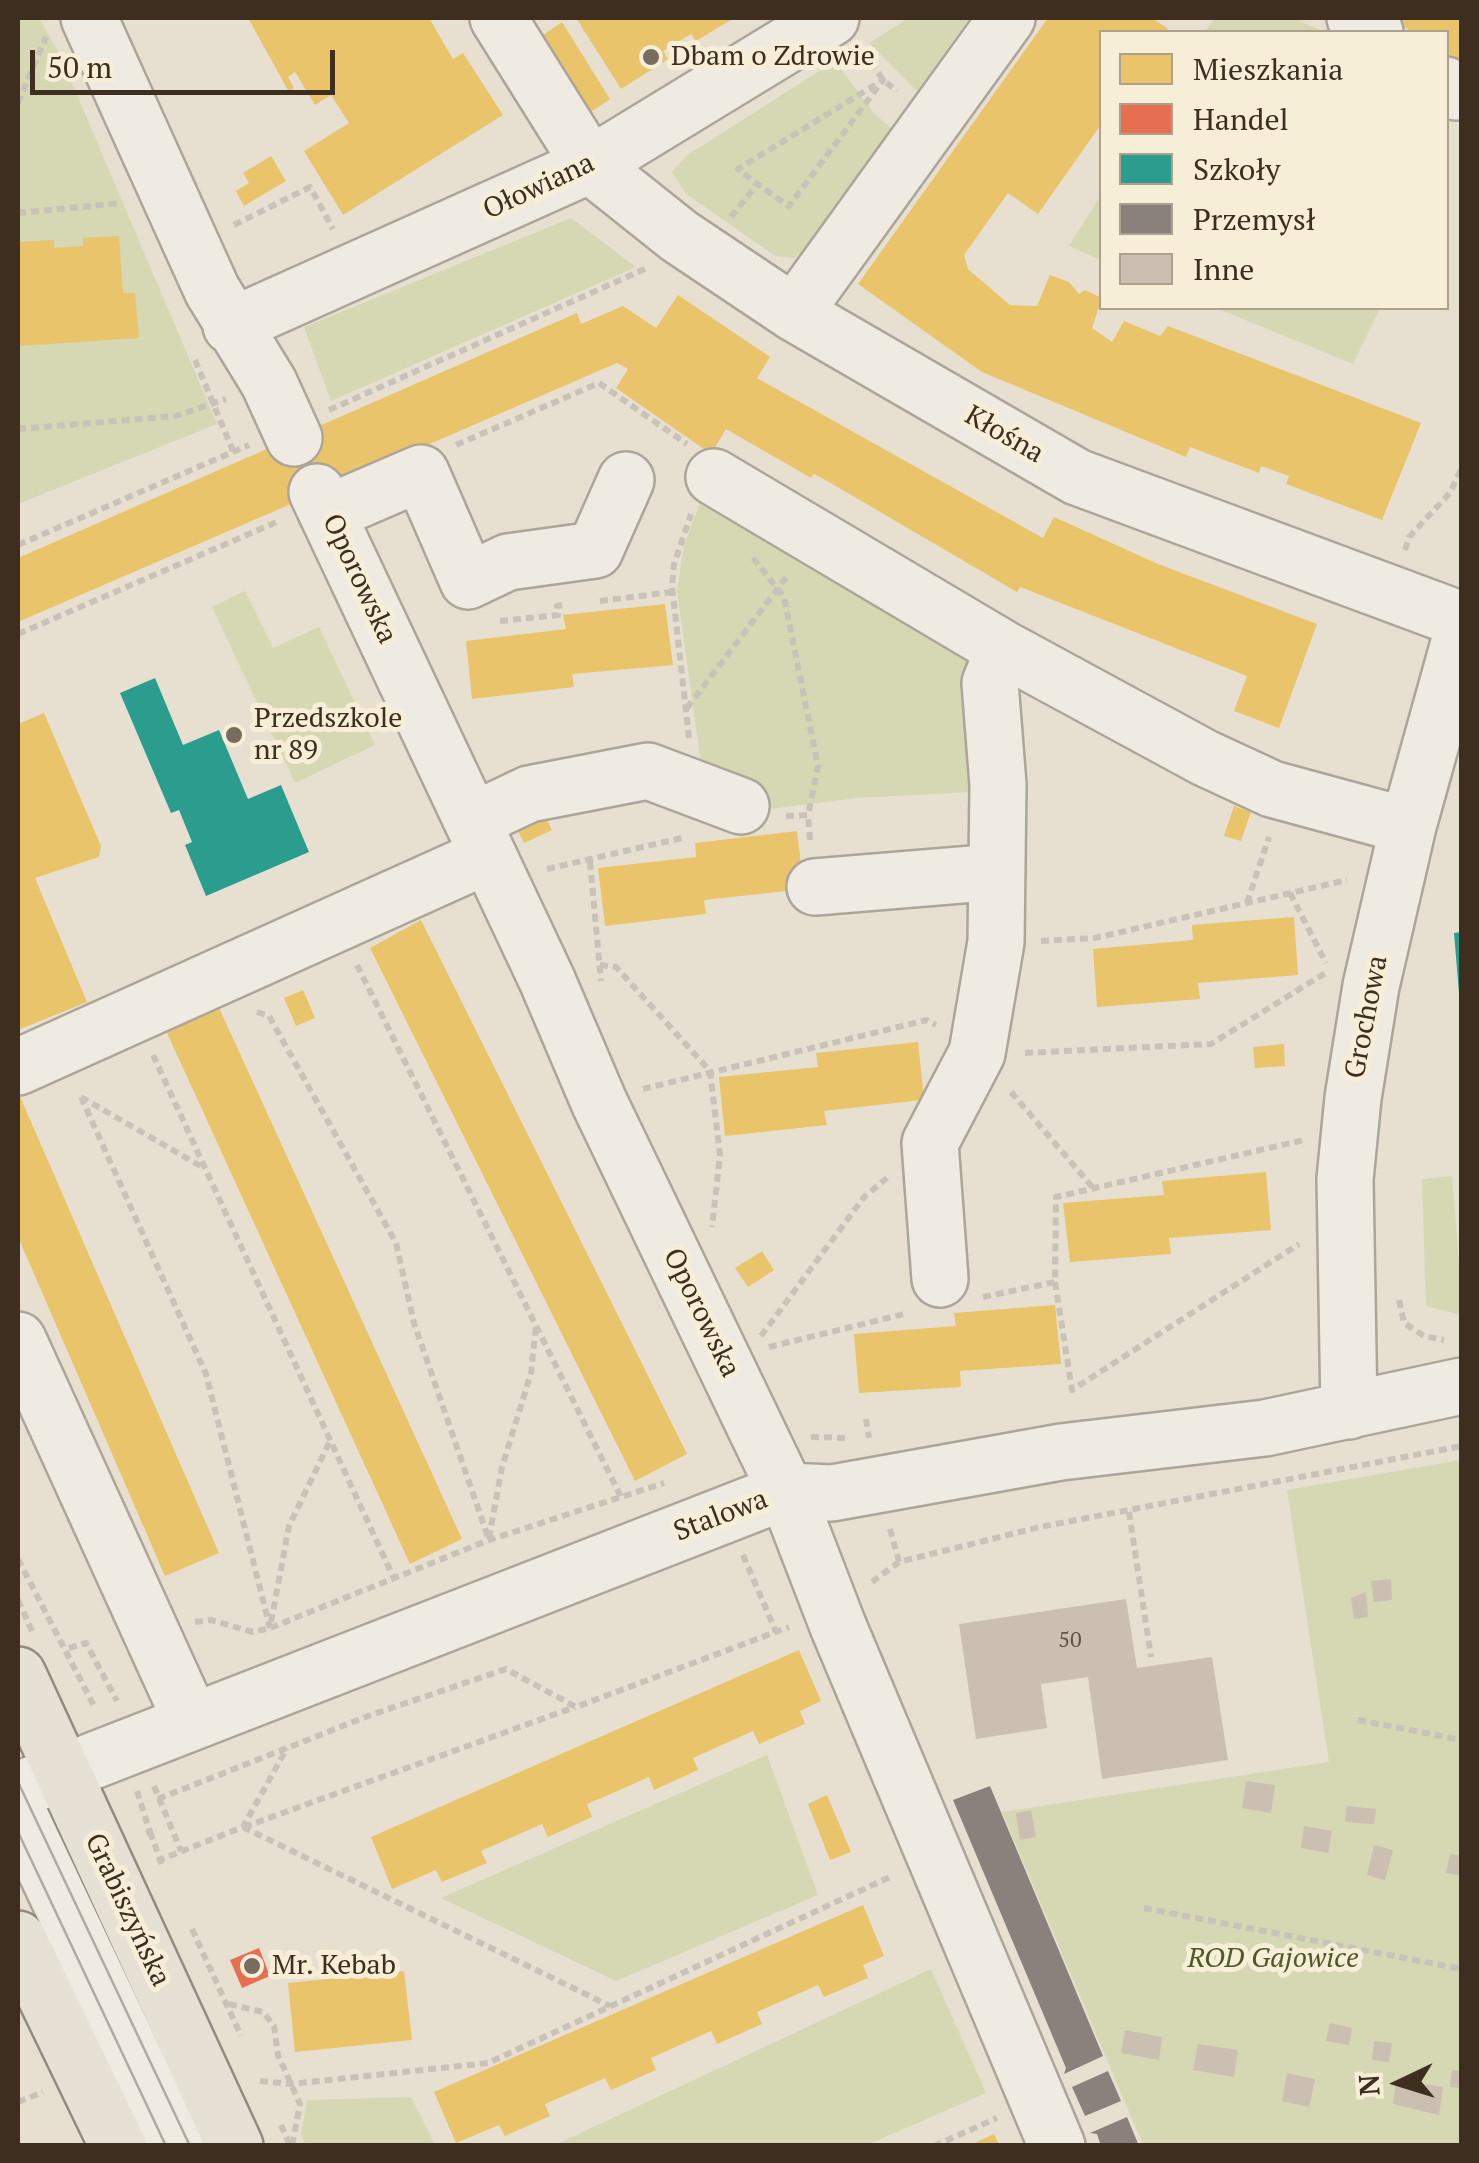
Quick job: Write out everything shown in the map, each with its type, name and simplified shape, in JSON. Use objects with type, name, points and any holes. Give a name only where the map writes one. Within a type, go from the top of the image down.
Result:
[{"type":"main road","name":"Grabiszyńska","points":[[18,1675],[40,1781],[235,2146]]},
{"type":"main road","points":[[18,1939],[118,2146]]},
{"type":"street","name":"Kłośna","points":[[498,18],[605,155],[680,236],[794,313],[1077,477],[1462,620]]},
{"type":"street","points":[[794,313],[1007,18]]},
{"type":"street","points":[[68,26],[231,326],[285,416]]},
{"type":"street","name":"Ołowiana","points":[[231,326],[605,155],[844,28]]},
{"type":"street","name":"Oporowska","points":[[626,480],[595,550],[508,562],[468,581],[421,472],[322,503],[599,1102],[786,1490],[831,1610],[1057,2146]]},
{"type":"street","points":[[696,476],[816,537],[1004,648],[1205,758],[1284,793],[1408,826]]},
{"type":"street","name":"Grochowa","points":[[1349,1411],[1345,1179],[1352,1098],[1370,986],[1408,826],[1462,632]]},
{"type":"street","points":[[944,1297],[930,1143],[978,1053],[996,942],[998,785],[990,683],[1004,648]]},
{"type":"street","points":[[24,1064],[220,973],[480,838],[529,794],[648,772],[714,809]]},
{"type":"street","points":[[815,888],[997,872]]},
{"type":"street","points":[[18,1340],[192,1722]]},
{"type":"street","name":"Stalowa","points":[[40,1781],[786,1490],[832,1493],[1061,1452],[1265,1428],[1462,1386]]},
{"type":"street","points":[[18,1812],[176,2146]]},
{"type":"path","points":[[18,103],[68,26]]},
{"type":"path","points":[[844,28],[883,80],[898,92]]},
{"type":"path","points":[[883,80],[789,206],[738,169],[883,80]]},
{"type":"path","points":[[720,230],[757,184]]},
{"type":"path","points":[[231,226],[310,187],[338,240]]},
{"type":"path","points":[[18,213],[133,202]]},
{"type":"path","points":[[18,545],[285,416],[657,264]]},
{"type":"path","points":[[18,428],[176,416],[285,416]]},
{"type":"path","points":[[538,871],[590,862],[714,809],[686,709],[672,592],[674,564],[696,476],[674,436]]},
{"type":"path","points":[[1401,560],[1408,537],[1450,493],[1462,467]]},
{"type":"path","points":[[686,709],[816,537]]},
{"type":"path","points":[[752,556],[784,597],[818,766],[808,815]]},
{"type":"path","points":[[596,602],[672,592]]},
{"type":"path","points":[[491,622],[558,615],[557,606],[576,604]]},
{"type":"path","points":[[1247,902],[1284,793]]},
{"type":"path","points":[[590,862],[602,996]]},
{"type":"path","points":[[996,942],[1094,938],[1358,878]]},
{"type":"path","points":[[978,1053],[1212,1044],[1330,970],[1290,893]]},
{"type":"path","points":[[351,952],[622,1497]]},
{"type":"path","points":[[600,965],[616,967],[710,1071],[720,1155],[712,1229]]},
{"type":"path","points":[[220,973],[243,1007],[269,1016],[396,1244],[414,1324],[489,1540]]},
{"type":"path","points":[[134,1014],[395,1581]]},
{"type":"path","points":[[628,1093],[928,1020],[978,1053],[1094,1188]]},
{"type":"path","points":[[24,1064],[204,1168]]},
{"type":"path","points":[[81,1097],[206,1374],[270,1628]]},
{"type":"path","points":[[1312,1236],[1072,1390],[1054,1282],[1056,1197],[1317,1136]]},
{"type":"path","points":[[760,1337],[864,1197],[930,1143]]},
{"type":"path","points":[[759,1349],[944,1297],[1054,1282]]},
{"type":"path","points":[[1404,1323],[1442,1340],[1462,1337]]},
{"type":"path","points":[[489,1540],[502,1467],[530,1373],[536,1324]]},
{"type":"path","points":[[799,1429],[827,1439],[888,1434]]},
{"type":"path","points":[[270,1628],[289,1526],[330,1441]]},
{"type":"path","points":[[860,1592],[899,1562],[1040,1527],[1128,1512],[1258,1482],[1462,1446]]},
{"type":"path","points":[[182,1627],[211,1620],[253,1632],[270,1628],[489,1540],[672,1481]]},
{"type":"path","points":[[1128,1512],[1151,1657]]},
{"type":"path","points":[[886,1516],[899,1562]]},
{"type":"path","points":[[742,1550],[776,1632]]},
{"type":"path","points":[[18,1559],[98,1714]]},
{"type":"path","points":[[160,1860],[805,1620]]},
{"type":"path","points":[[69,1648],[86,1643],[122,1711]]},
{"type":"path","points":[[181,1851],[158,1799],[288,1747],[506,1669],[576,1706]]},
{"type":"path","points":[[1358,1720],[1462,1740]]},
{"type":"path","points":[[243,1828],[288,1747]]},
{"type":"path","points":[[243,1828],[611,2006]]},
{"type":"path","points":[[150,1832],[167,1875]]},
{"type":"path","points":[[260,2082],[290,2084],[488,2063],[903,1871]]},
{"type":"path","points":[[1144,1908],[1462,1969]]},
{"type":"path","points":[[188,1920],[228,2004],[263,2012],[274,2026],[278,2055],[300,2104],[292,2146]]},
{"type":"path","points":[[18,2102],[44,2091]]},
{"type":"path","points":[[934,2146],[1010,2112]]},
{"type":"green space","points":[[18,18],[39,18],[60,55],[217,424],[18,504]]},
{"type":"green space","points":[[909,18],[969,18],[917,91],[869,43]]},
{"type":"green space","points":[[1215,18],[1292,18],[1320,30],[1206,30]]},
{"type":"green space","points":[[835,61],[874,113],[893,130],[809,248],[794,258],[775,256],[685,193],[672,172],[686,156]]},
{"type":"green space","points":[[1099,198],[1099,259],[1069,246]]},
{"type":"green space","points":[[571,218],[636,267],[331,401],[304,327]]},
{"type":"green space","points":[[1221,310],[1379,310],[1353,364]]},
{"type":"green space","points":[[705,490],[972,651],[990,791],[857,798],[753,811],[701,763],[677,591],[684,545]]},
{"type":"green space","points":[[245,591],[273,648],[319,627],[375,745],[295,783],[212,607]]},
{"type":"green space","points":[[1452,1176],[1461,1315],[1426,1306],[1422,1179]]},
{"type":"green space","name":"ROD Gajowice","points":[[1461,1460],[1461,2145],[1143,2145],[1002,1812],[1329,1762],[1287,1490]]},
{"type":"green space","points":[[767,1755],[818,1895],[616,1981],[441,1898]]},
{"type":"green space","points":[[931,1969],[986,2093],[867,2145],[555,2145]]},
{"type":"green space","points":[[411,2097],[435,2145],[306,2145],[301,2135],[307,2100]]},
{"type":"building: Mieszkania","points":[[248,18],[429,18],[453,59],[463,53],[503,115],[343,215],[304,151],[349,123],[331,95],[315,105],[295,72],[288,77],[294,88],[289,92]]},
{"type":"building: Mieszkania","points":[[576,18],[734,18],[696,41],[691,34],[663,51],[668,59],[621,89]]},
{"type":"building: Mieszkania","points":[[1048,18],[1152,18],[1168,29],[1099,30],[1099,127],[1038,214],[1008,193],[964,255],[968,269],[1010,305],[1037,306],[1050,275],[1069,282],[1079,294],[1085,290],[1099,297],[1092,328],[1112,342],[1124,321],[1160,336],[1168,326],[1421,423],[1382,520],[1286,484],[1289,476],[1261,466],[1259,473],[1190,447],[1186,457],[982,372],[858,284]]},
{"type":"building: Mieszkania","points":[[1394,18],[1462,18],[1462,75],[1449,65],[1449,30],[1409,30]]},
{"type":"building: Mieszkania","points":[[562,22],[610,99],[585,116],[537,39]]},
{"type":"building: Mieszkania","points":[[271,156],[286,181],[244,206],[236,191],[249,183],[243,173]]},
{"type":"building: Mieszkania","points":[[119,236],[123,293],[135,293],[139,338],[18,346],[18,242],[54,240],[54,248],[83,246],[83,238]]},
{"type":"building: Mieszkania","points":[[678,295],[770,357],[757,378],[1043,538],[1054,517],[1158,564],[1317,624],[1279,728],[1234,711],[1247,676],[1020,587],[1017,592],[822,478],[814,474],[811,478],[726,429],[711,454],[616,388],[628,369],[617,363],[18,622],[18,558],[577,313],[581,324],[623,306],[656,328]]},
{"type":"building: Mieszkania","points":[[665,604],[673,665],[572,674],[574,687],[472,699],[466,641],[566,629],[563,615]]},
{"type":"building: Mieszkania","points":[[44,713],[101,846],[99,857],[35,878],[87,1002],[18,1030],[18,724]]},
{"type":"building: Mieszkania","points":[[1234,806],[1251,812],[1241,841],[1224,836]]},
{"type":"building: Mieszkania","points":[[544,814],[552,830],[524,843],[516,827]]},
{"type":"building: Mieszkania","points":[[797,831],[804,889],[704,900],[706,914],[605,926],[598,868],[696,857],[695,843]]},
{"type":"building: Mieszkania","points":[[1294,917],[1298,975],[1198,983],[1200,999],[1097,1007],[1093,949],[1193,940],[1192,925]]},
{"type":"building: Mieszkania","points":[[421,920],[687,1454],[635,1481],[370,948]]},
{"type":"building: Mieszkania","points":[[303,990],[315,1018],[296,1026],[284,998]]},
{"type":"building: Mieszkania","points":[[215,999],[462,1539],[410,1564],[162,1022]]},
{"type":"building: Mieszkania","points":[[918,1042],[925,1107],[921,1100],[824,1111],[827,1125],[725,1136],[719,1077],[818,1067],[816,1053]]},
{"type":"building: Mieszkania","points":[[1284,1044],[1285,1066],[1255,1068],[1253,1047]]},
{"type":"building: Mieszkania","points":[[18,1092],[219,1553],[165,1576],[18,1237]]},
{"type":"building: Mieszkania","points":[[1266,1172],[1271,1230],[1169,1238],[1171,1254],[1070,1262],[1063,1203],[1164,1195],[1162,1181]]},
{"type":"building: Mieszkania","points":[[762,1251],[774,1270],[748,1287],[735,1268]]},
{"type":"building: Mieszkania","points":[[1055,1305],[1061,1364],[960,1371],[961,1387],[859,1393],[854,1334],[956,1326],[954,1313]]},
{"type":"building: Mieszkania","points":[[799,1650],[821,1701],[800,1711],[805,1724],[759,1744],[753,1731],[693,1758],[698,1770],[654,1790],[649,1777],[587,1804],[592,1817],[548,1837],[542,1824],[481,1851],[487,1863],[442,1882],[436,1870],[392,1889],[371,1837]]},
{"type":"building: Mieszkania","points":[[827,1795],[851,1852],[830,1860],[808,1804]]},
{"type":"building: Mieszkania","points":[[863,1905],[884,1956],[863,1965],[868,1978],[824,1997],[818,1985],[757,2012],[762,2024],[717,2044],[711,2031],[651,2058],[656,2070],[611,2090],[605,2078],[545,2104],[550,2116],[505,2136],[499,2125],[456,2143],[434,2092]]},
{"type":"building: Mieszkania","points":[[404,1971],[412,2040],[295,2052],[288,1983]]},
{"type":"building: Mieszkania","points":[[994,2134],[1000,2146],[968,2146]]},
{"type":"building: Handel","points":[[259,1948],[270,1976],[242,1988],[230,1960]]},
{"type":"building: Szkoły","points":[[155,678],[183,745],[219,730],[248,799],[281,785],[309,852],[206,896],[185,845],[192,842],[179,810],[171,813],[120,693]]},
{"type":"building: Szkoły","points":[[1462,932],[1462,993],[1459,993],[1454,933]]},
{"type":"building: Przemysł","points":[[990,1786],[1103,2056],[1064,2074],[1066,2068],[953,1800]]},
{"type":"building: Przemysł","points":[[1108,2071],[1121,2101],[1085,2116],[1072,2087]]},
{"type":"building: Przemysł","points":[[1127,2117],[1139,2146],[1101,2146],[1097,2134],[1090,2133]]},
{"type":"building: Inne","points":[[1391,1579],[1392,1600],[1374,1602],[1371,1581]]},
{"type":"building: Inne","points":[[1366,1592],[1368,1617],[1354,1619],[1351,1598]]},
{"type":"building: Inne","points":[[1126,1599],[1137,1668],[1212,1657],[1228,1760],[1102,1779],[1088,1677],[1041,1684],[1047,1728],[976,1739],[959,1624]]},
{"type":"building: Inne","points":[[1246,1781],[1275,1785],[1271,1813],[1242,1808]]},
{"type":"building: Inne","points":[[1346,1806],[1376,1809],[1374,1824],[1345,1822]]},
{"type":"building: Inne","points":[[1031,1810],[1036,1837],[1020,1840],[1016,1813]]},
{"type":"building: Inne","points":[[1304,1826],[1332,1831],[1328,1853],[1301,1848]]},
{"type":"building: Inne","points":[[1374,1845],[1393,1850],[1385,1880],[1367,1875]]},
{"type":"building: Inne","points":[[1450,1854],[1462,1856],[1462,1876],[1446,1873]]},
{"type":"building: Inne","points":[[1330,2023],[1352,2028],[1349,2045],[1326,2041]]},
{"type":"building: Inne","points":[[1125,2030],[1162,2037],[1159,2060],[1121,2053]]},
{"type":"building: Inne","points":[[1374,2041],[1392,2043],[1389,2062],[1372,2060]]},
{"type":"building: Inne","points":[[1198,2044],[1238,2050],[1234,2077],[1193,2070]]},
{"type":"building: Inne","points":[[1452,2070],[1462,2071],[1462,2088],[1450,2087]]},
{"type":"building: Inne","points":[[1287,2073],[1315,2079],[1309,2107],[1282,2101]]},
{"type":"building: Inne","points":[[1396,2083],[1443,2087],[1439,2115],[1393,2104]]},
{"type":"tram line","points":[[18,1782],[190,2146]]},
{"type":"tram line","points":[[18,1832],[166,2146]]},
{"type":"place","name":"Dbam o Zdrowie","points":[[651,57]]},
{"type":"place","name":"Przedszkole nr 89","points":[[234,735]]},
{"type":"place","name":"Mr. Kebab","points":[[252,1966]]}]
